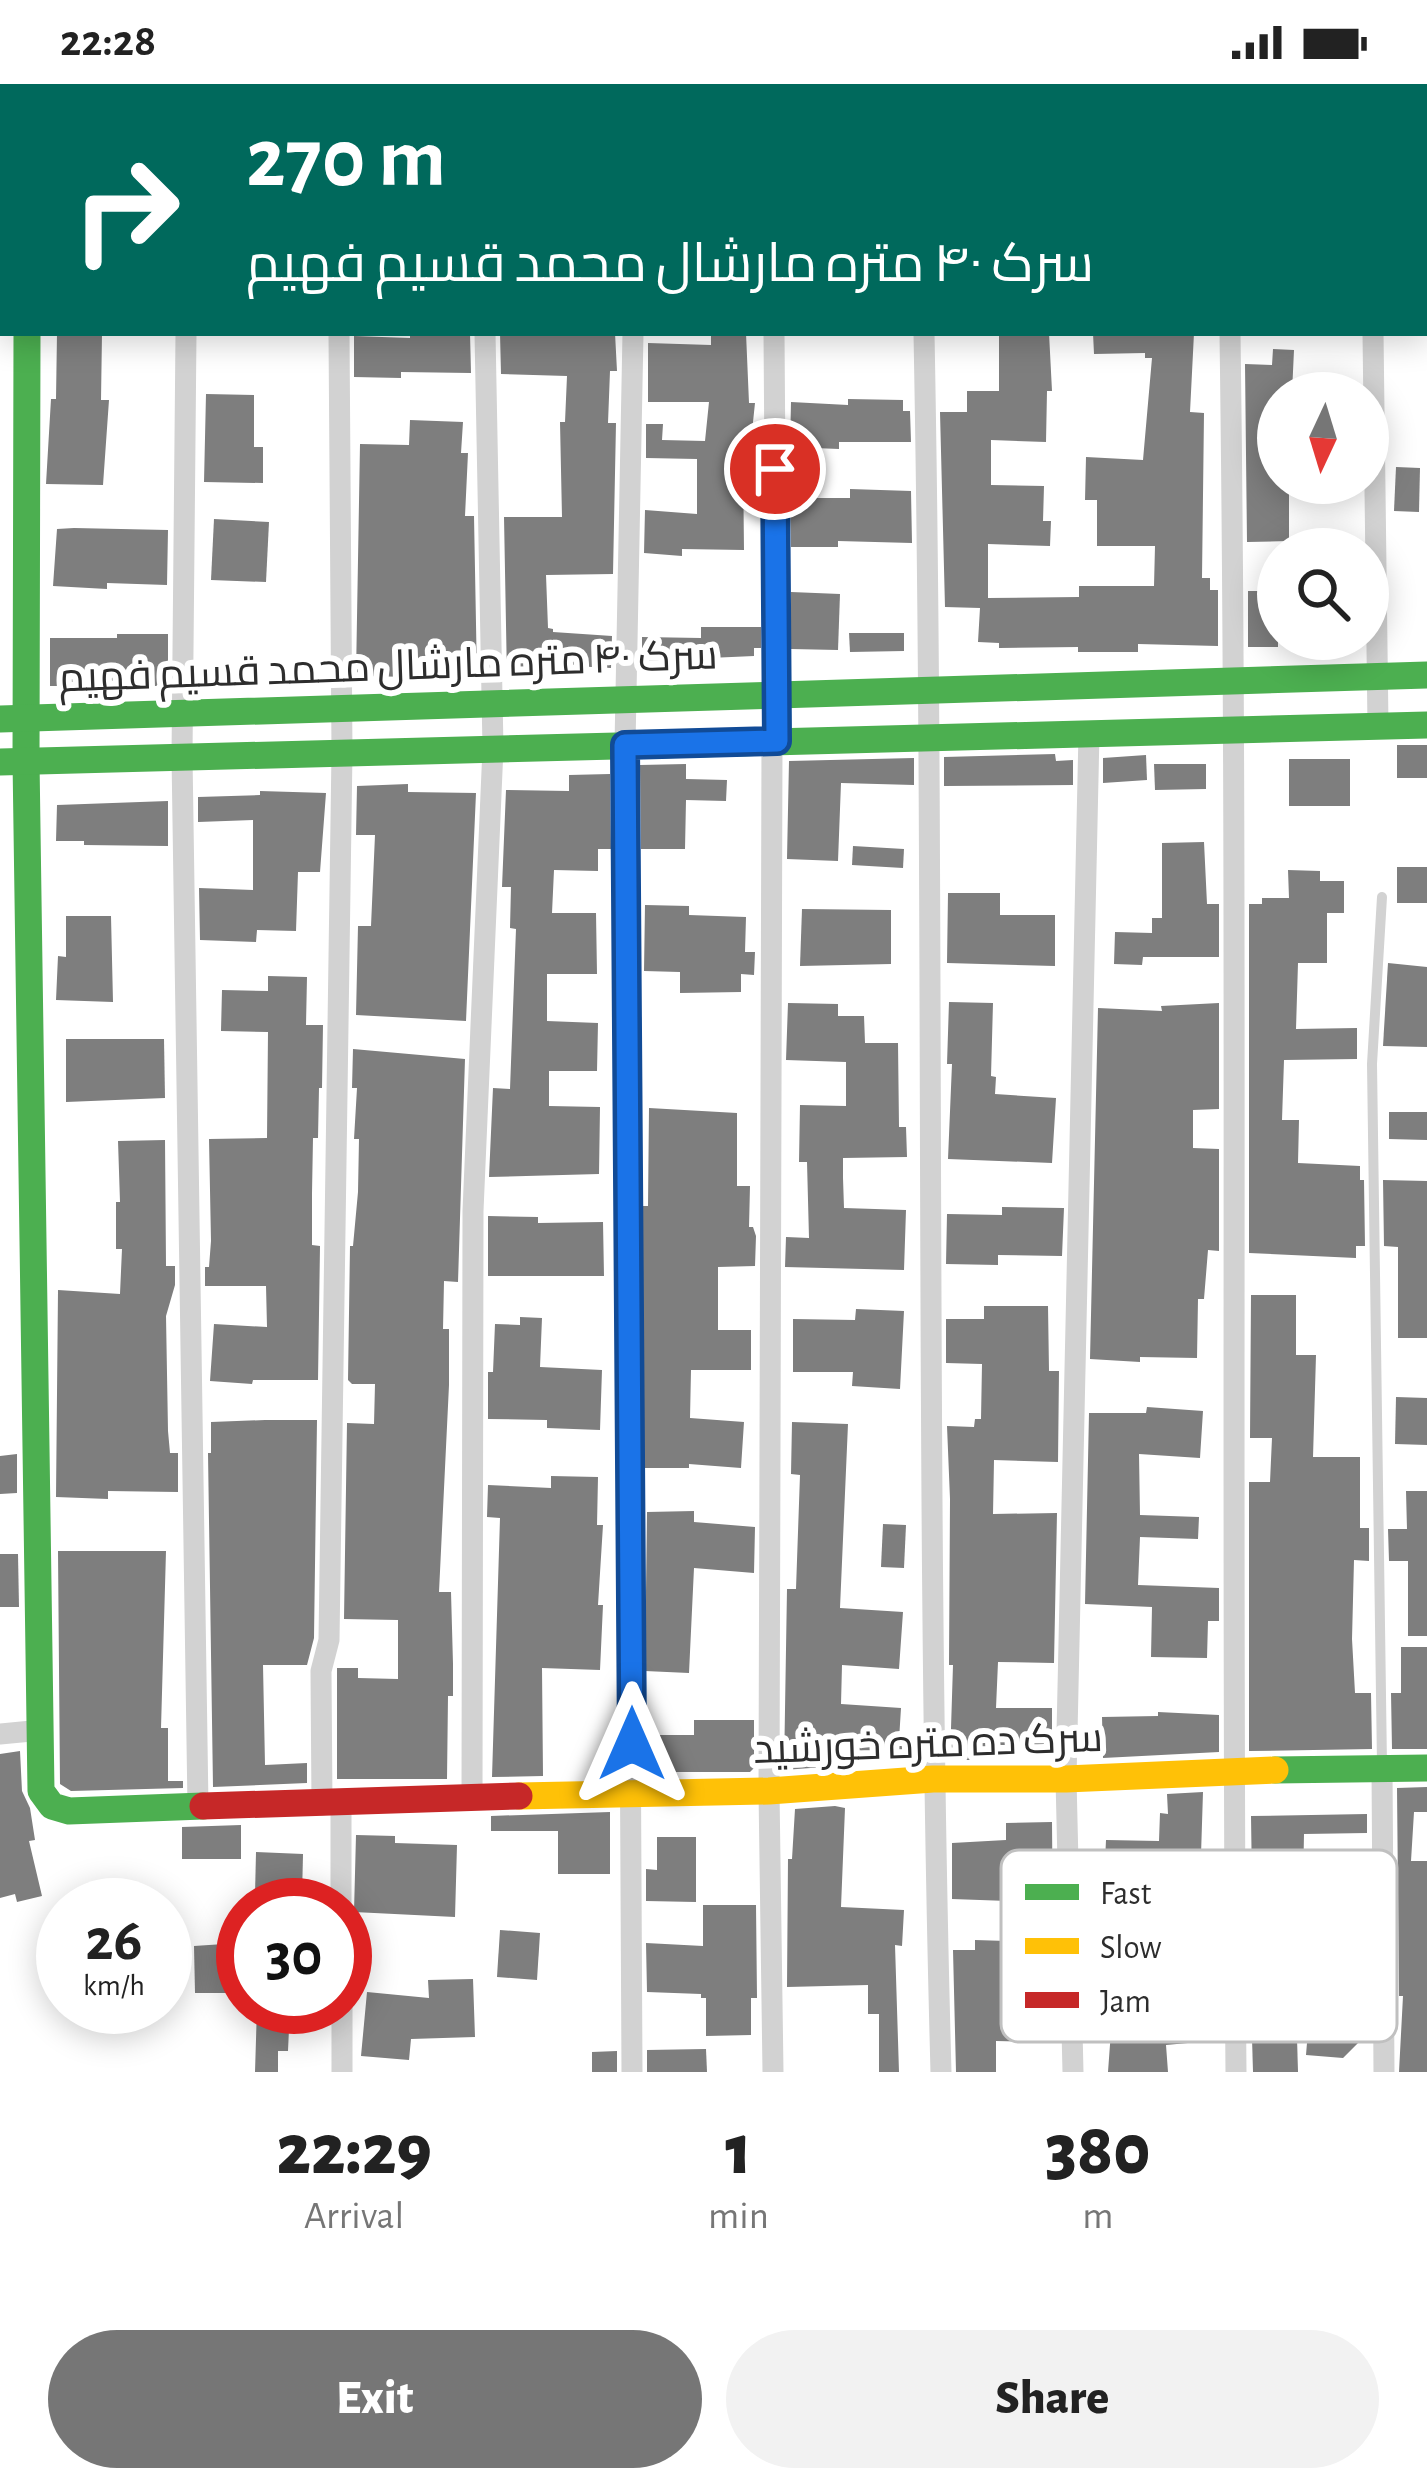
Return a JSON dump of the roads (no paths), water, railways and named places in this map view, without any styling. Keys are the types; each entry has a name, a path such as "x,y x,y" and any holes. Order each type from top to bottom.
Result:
{"street":[{"path":"0,1734 42,1730 13,761 27,336"},
{"path":"186,336 182,756 198,1807"},
{"path":"339,336 342,752 329,1640 321,1671 339,1878"},
{"path":"472,1797 473,1211 493,748 485,336"},
{"path":"632,2072 625,745 633,336"},
{"path":"773,336 777,695 769,1791 773,2072"},
{"path":"924,336 932,737 932,1779 940,2072"},
{"path":"1230,336 1236,730 1231,978 1235,1850"},
{"path":"1373,336 1378,726"},
{"name":"سرک ۴۰ متره مارشال محمد قسیم فهیم","path":"13,719 1427,674"},
{"name":"سرک ۴۰ متره مارشال محمد قسیم فهیم","path":"13,761 1427,725"},
{"path":"1068,1850 1089,733"},
{"name":"سرک ده متره خورشید","path":"42,1730 41,1791 52,1806 70,1811 769,1791 932,1779 1427,1768"},
{"path":"1382,1768 1383,1850"},
{"path":"341,2034 342,2072"},
{"path":"1072,2042 1073,2072"},
{"path":"1236,2042 1236,2072"},
{"path":"1384,2042 1384,2072"}],"lane":[{"path":"1382,897 1372,1064 1382,1768"}]}
